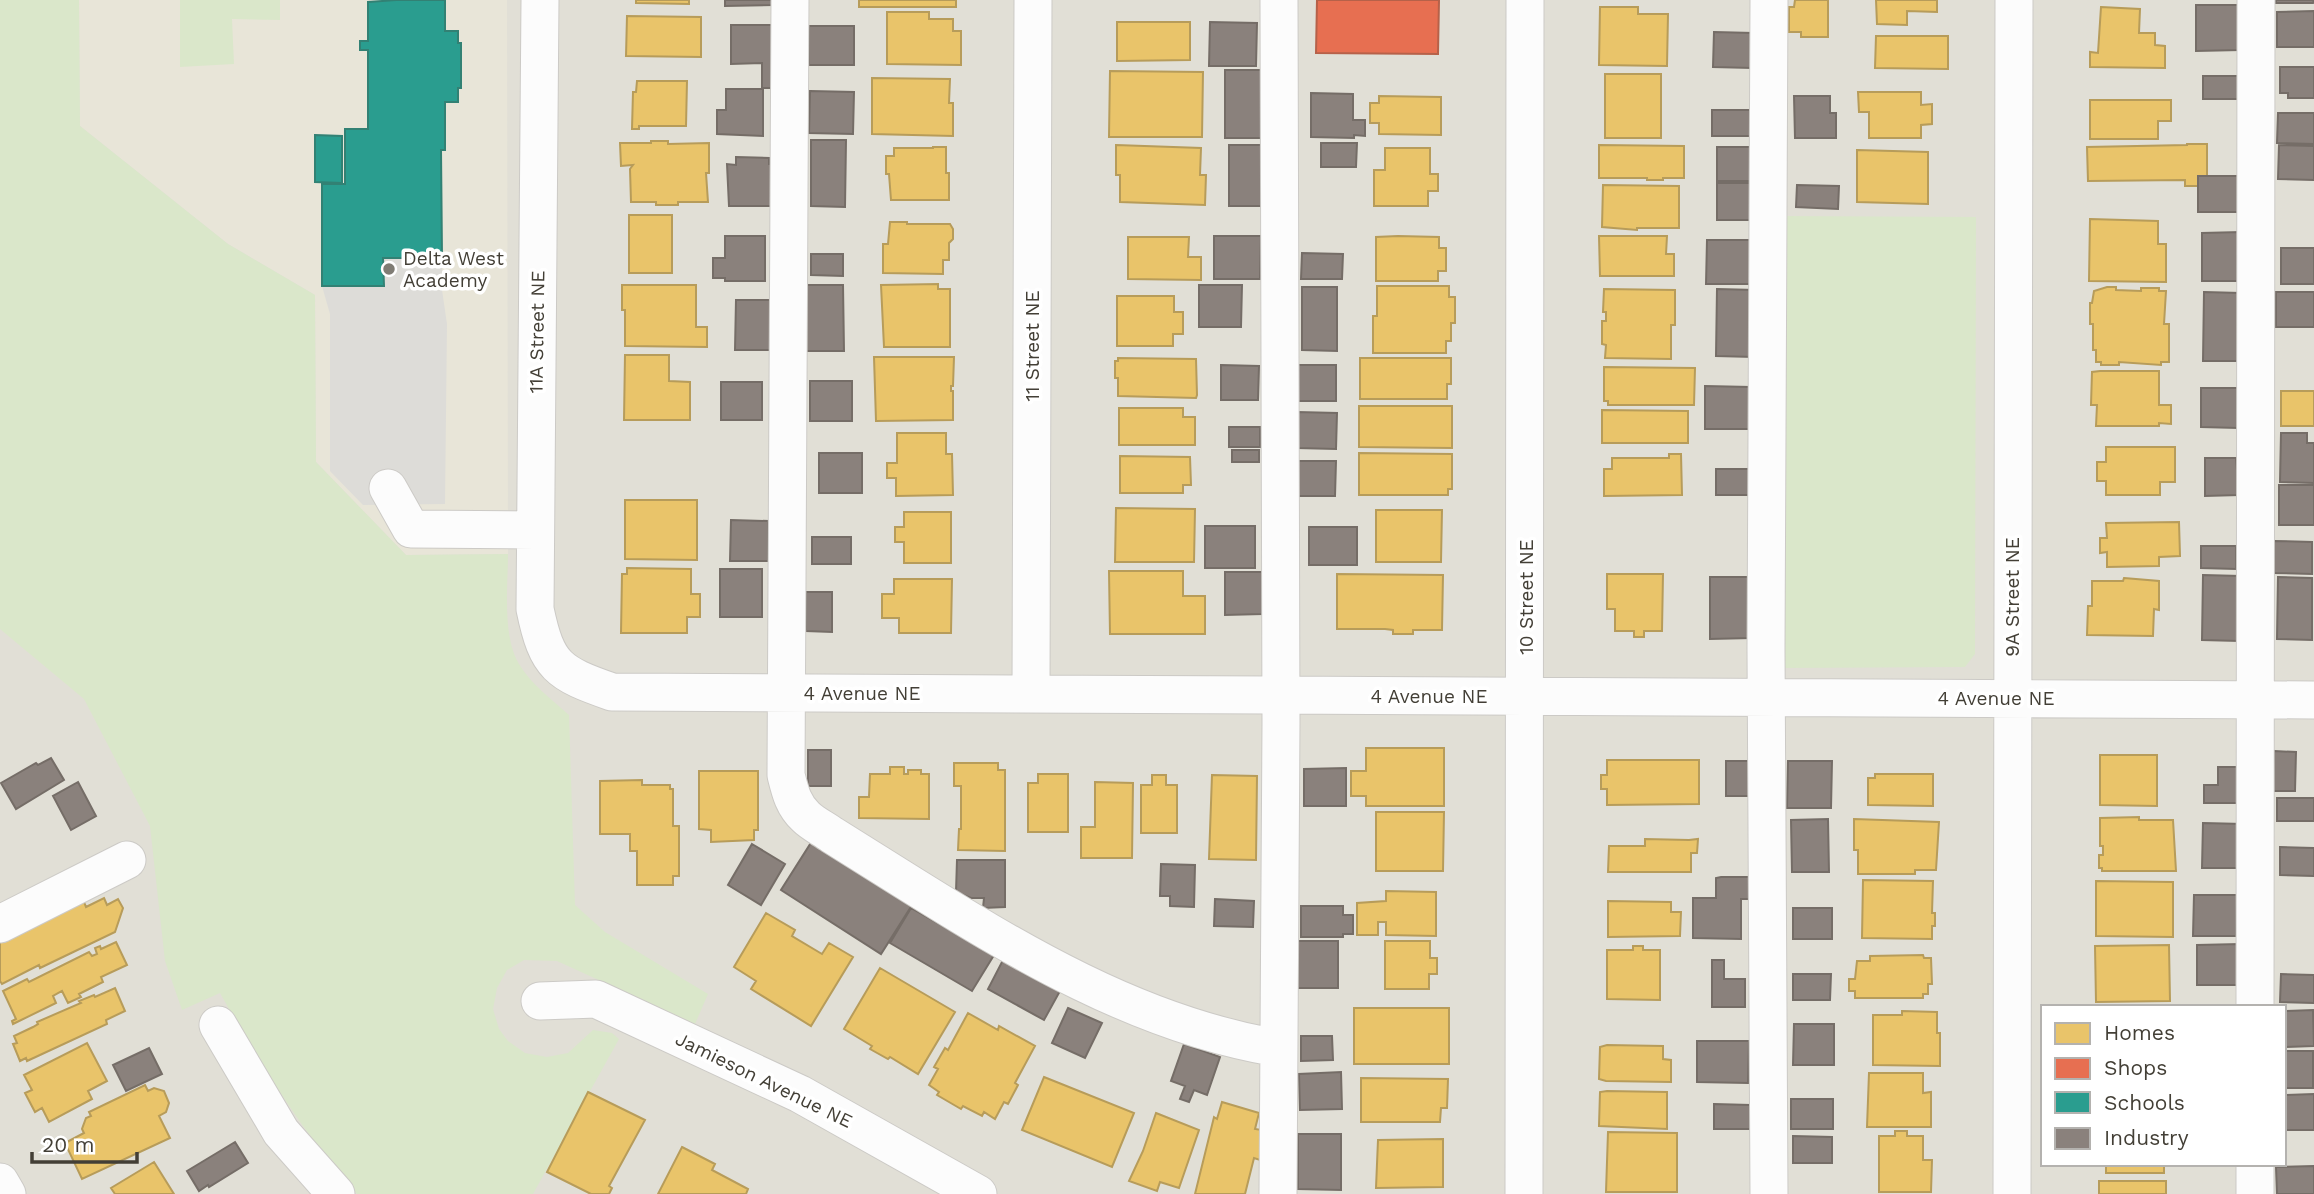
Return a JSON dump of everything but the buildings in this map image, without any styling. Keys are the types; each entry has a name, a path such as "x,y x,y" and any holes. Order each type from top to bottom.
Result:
{"street":[{"name":"11A Street NE","path":"540,0 535,609 541,641 554,661"},
{"path":"790,0 786,775 792,800 806,818 991,934 1095,989 1184,1025 1235,1041 1278,1048"},
{"name":"11 Street NE","path":"1031,693 1033,0"},
{"path":"1278,1194 1281,696 1279,0"},
{"name":"10 Street NE","path":"1524,1194 1525,0"},
{"path":"1769,0 1769,1194"},
{"name":"9A Street NE","path":"2012,1194 2014,0"},
{"path":"2255,1005 2256,0"},
{"path":"388,488 411,528 535,530"},
{"name":"4 Avenue NE","path":"554,661 567,674 612,692 2314,700"},
{"path":"0,924 127,860"},
{"name":"Jamieson Avenue NE","path":"540,1000 596,999 800,1094 978,1194"},
{"path":"218,1025 281,1132 336,1194"},
{"path":"2255,1166 2255,1194"},
{"path":"0,1182 7,1194"}],"shaded area":[{"path":"0,0 2314,0 2314,1194 0,1194"},
{"name":"Delta West Academy","path":"79,0 507,0 508,554 406,555 316,462 315,295 228,244 80,126"},
{"path":"383,258 442,258 442,290 447,324 445,504 363,505 330,471 330,314 322,286 384,285"}],"green space":[{"path":"0,0 79,0 80,126 228,244 315,295 316,462 406,555 508,554 507,610 514,653 529,678 569,715 575,905 605,932 708,994 695,1024 557,961 524,960 507,970 497,988 493,1009 499,1029 508,1041 525,1053 547,1057 568,1053 593,1030 612,1033 619,1039 533,1194 357,1194 318,1147 283,1097 220,993 182,1010 165,961 150,826 84,699 0,629"},
{"path":"180,0 280,0 280,20 232,19 234,64 180,67"},
{"path":"1778,216 1976,217 1975,654 1965,667 1781,668"}],"place":[{"name":"Delta West Academy","path":"389,269"}]}
